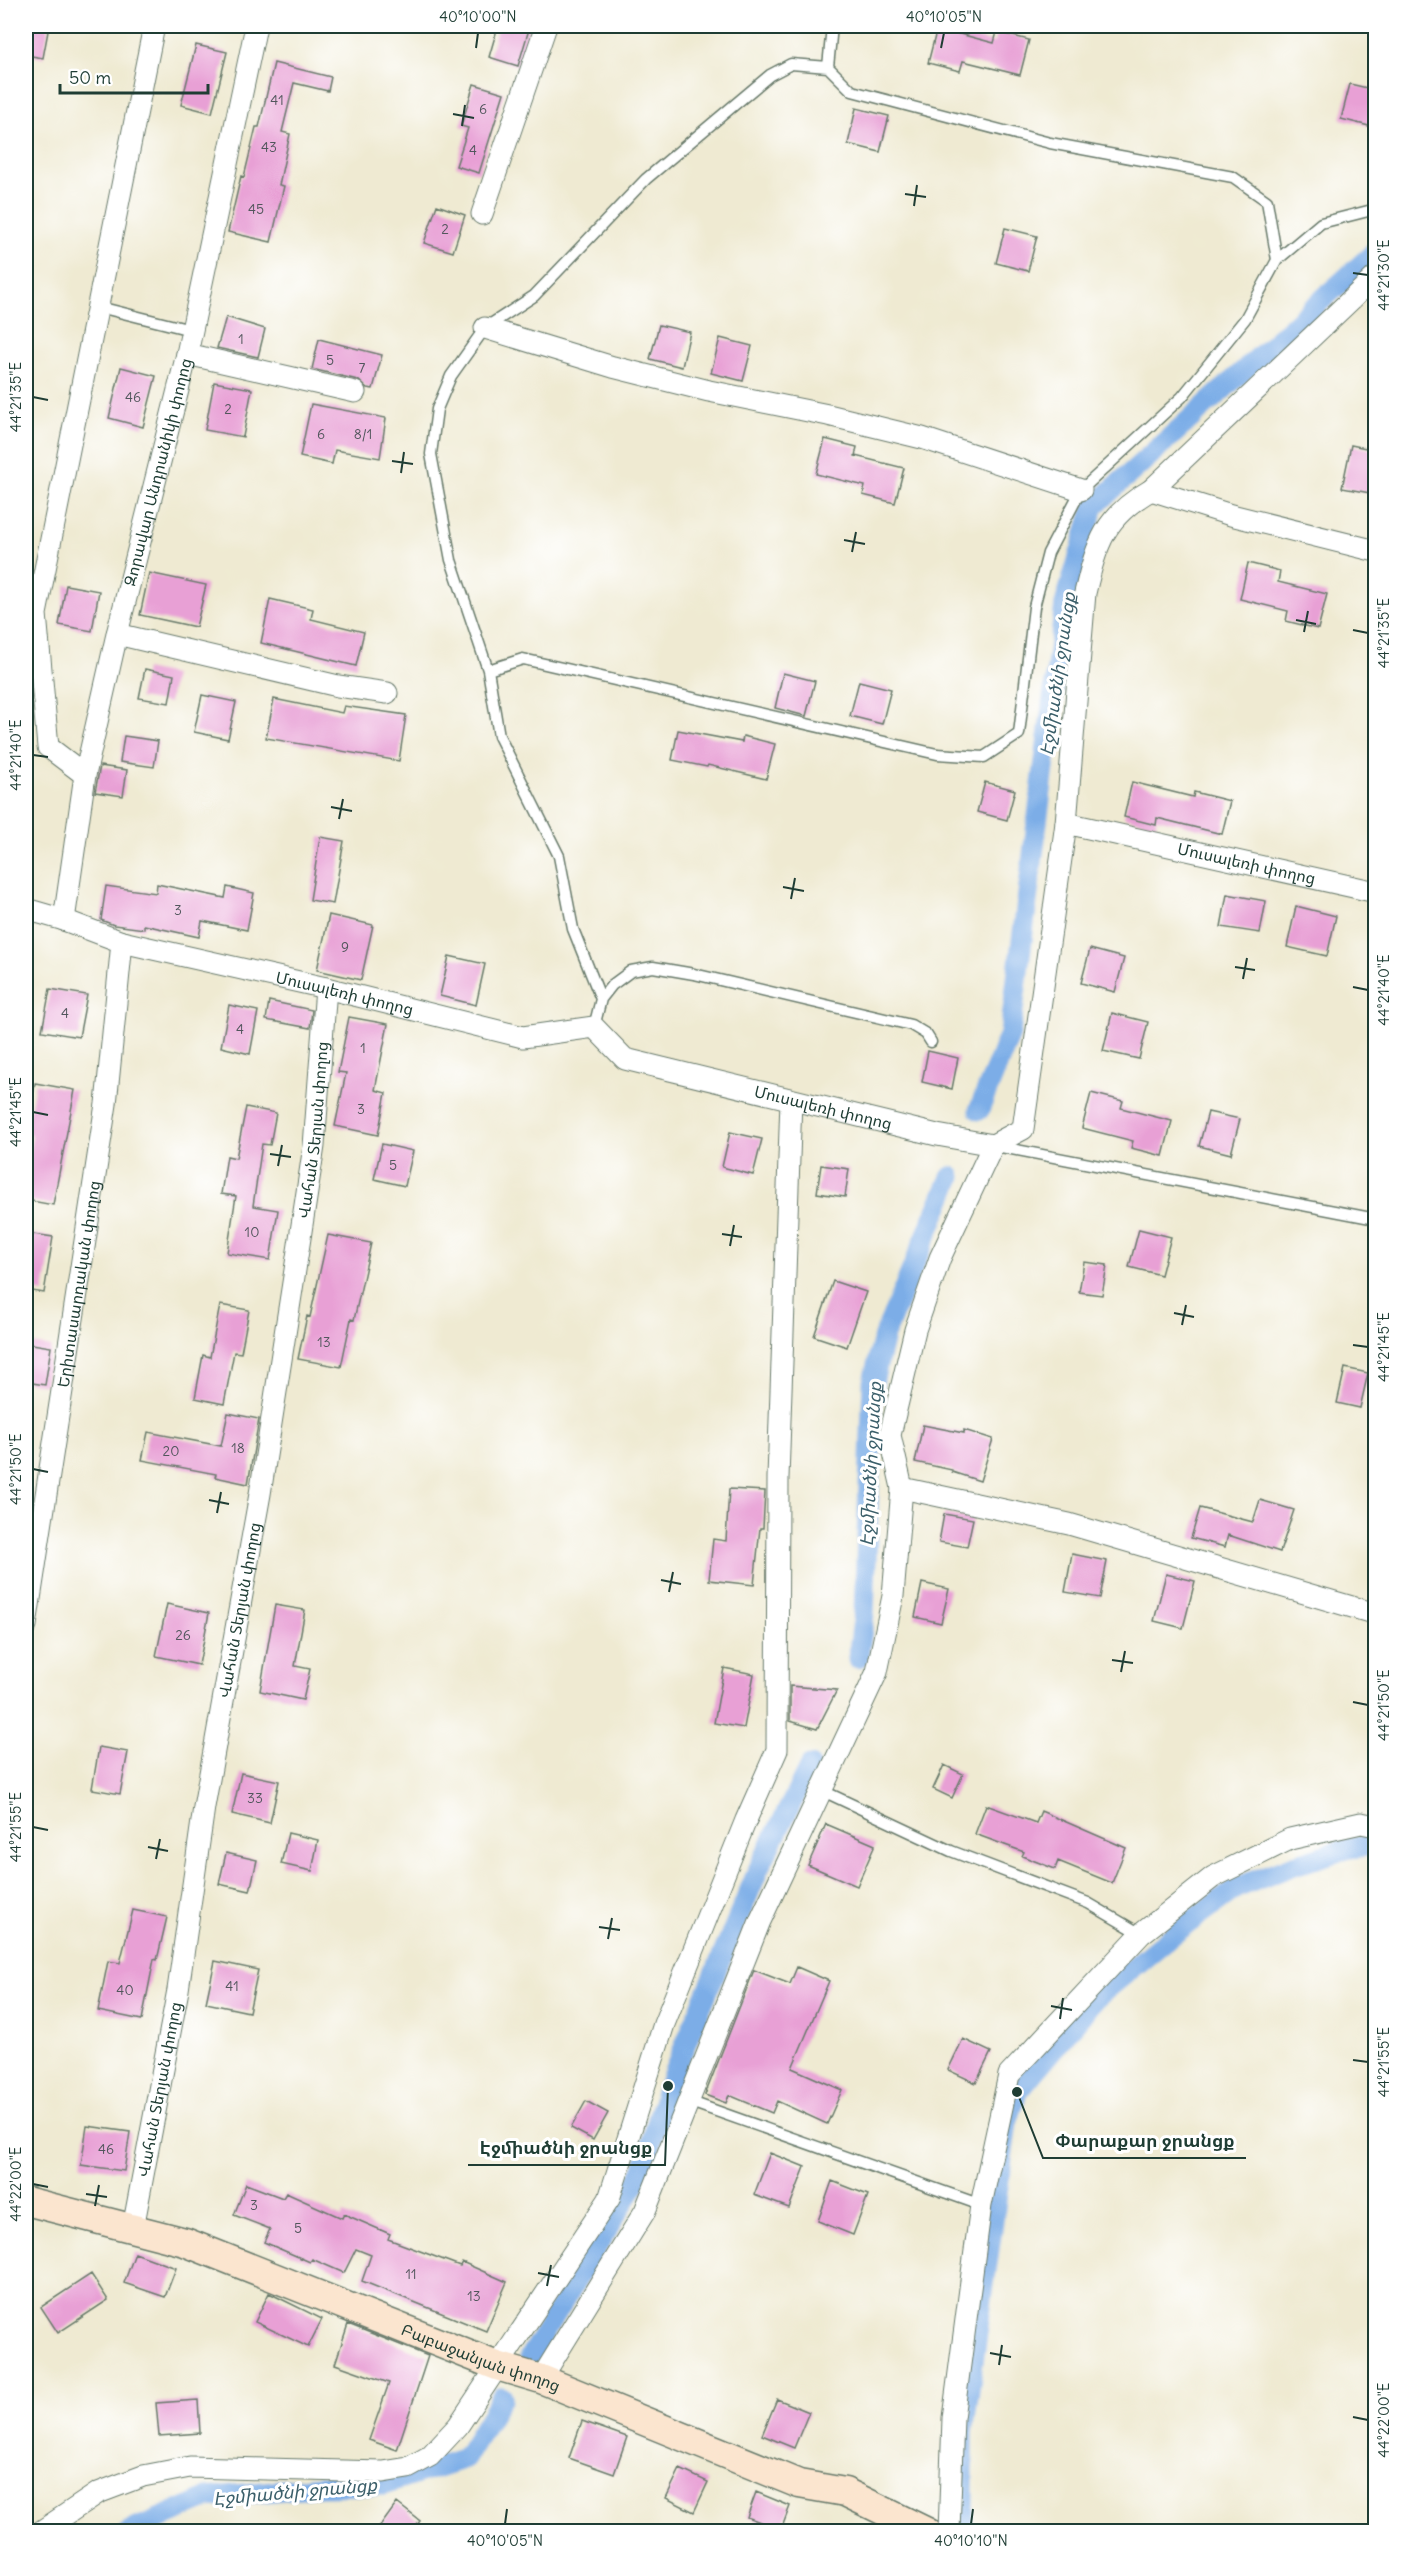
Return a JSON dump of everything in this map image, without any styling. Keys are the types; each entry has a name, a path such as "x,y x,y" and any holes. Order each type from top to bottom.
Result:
{"street":[{"path":"85,775 48,747 36,614 154,26"},
{"name":"Զորավար Անդրանիկի փողոց","path":"64,920 85,775 117,634 187,354 256,26"},
{"path":"482,214 546,26"},
{"path":"541,2379 645,2211 760,1921 877,1672 893,1596 902,1488 890,1435 915,1330 940,1258 993,1145 1023,1129 1066,823 1084,604 1093,561 1108,526 1128,503 1151,490 1376,276"},
{"path":"485,328 613,367 922,438 1081,490"},
{"path":"187,354 355,392"},
{"path":"1151,490 1231,515 1376,551"},
{"path":"117,634 338,686 387,693"},
{"name":"Մուսալեռի փողոց","path":"1066,823 1376,892"},
{"name":"Մուսալեռի փողոց","path":"26,909 64,920 122,942 326,988 523,1037 594,1027 625,1059 937,1135 993,1145"},
{"name":"Երիտասարդական փողոց","path":"26,1625 104,1115 122,942"},
{"name":"Վահան Տերյան փողոց","path":"133,2228 178,1990 204,1807 260,1494 300,1238 314,1146 326,988"},
{"path":"40,2532 98,2493 143,2476 190,2467 383,2472 408,2468 430,2456 459,2426 609,2199 668,2013 746,1820 777,1750 778,1478 791,1100"},
{"path":"902,1488 1070,1524 1376,1614"},
{"path":"949,2532 953,2418 981,2205 1009,2075 1141,1934 1213,1878 1290,1839 1360,1823 1376,1826"},
{"name":"Բաբաջանյան փողոց","path":"26,2201 185,2242 497,2366 541,2379 799,2484 845,2492 927,2532"}],"lane":[{"path":"828,67 832,26"},
{"path":"601,999 573,928 559,856 499,736 488,670 452,560 430,454 436,409 451,376 485,328 534,296 646,179 770,75 791,64 828,67 852,91 1050,143 1233,177 1267,201 1277,260"},
{"path":"488,670 523,659 936,754 984,757 1019,734 1034,607 1048,553 1081,490 1182,397 1245,319 1277,260 1321,223 1376,209"},
{"path":"99,307 191,330"},
{"path":"594,1027 601,999 612,985 631,971 653,967 694,974 911,1024 926,1034 931,1042"},
{"path":"993,1145 1376,1219"},
{"path":"821,1790 951,1851 1088,1903 1141,1934"},
{"path":"688,2101 981,2205"}],"building":[{"path":"26,26 49,26 43,58 26,55"},
{"path":"498,26 530,26 518,66 489,57"},
{"path":"937,28 994,43 997,32 1029,40 1020,75 963,61 960,71 928,63"},
{"path":"196,45 227,52 212,113 181,105"},
{"path":"274,63 331,77 328,91 294,83 282,132 290,134 279,185 284,186 271,242 228,232 241,176 244,177 256,127 259,127"},
{"path":"474,84 504,93 479,173 456,166 468,128 461,126"},
{"path":"1350,84 1376,90 1376,116 1373,127 1341,119"},
{"path":"856,108 889,116 880,152 848,144"},
{"path":"437,205 465,215 453,252 424,243"},
{"path":"1005,228 1037,236 1028,271 996,263"},
{"path":"226,317 265,329 258,357 217,348"},
{"path":"659,325 690,332 682,367 650,359"},
{"path":"720,338 752,346 743,381 711,373"},
{"path":"319,339 382,355 373,389 367,388 358,380 312,369"},
{"path":"121,367 156,376 143,427 109,418"},
{"path":"214,382 252,389 243,437 205,430"},
{"path":"311,404 386,418 380,458 335,450 332,464 300,457"},
{"path":"825,439 857,447 855,456 904,468 895,503 863,495 865,486 816,474"},
{"path":"1351,445 1376,450 1376,494 1342,488"},
{"path":"1248,563 1280,571 1278,582 1327,594 1318,629 1286,621 1288,611 1240,599"},
{"path":"149,573 206,585 196,627 140,615"},
{"path":"66,585 99,591 92,631 59,625"},
{"path":"270,599 313,609 311,619 364,632 356,666 261,643"},
{"path":"145,669 174,675 169,703 139,698"},
{"path":"783,673 815,681 806,716 775,708"},
{"path":"859,681 891,689 882,724 850,716"},
{"path":"202,695 236,702 228,739 194,732"},
{"path":"274,699 342,713 344,706 406,715 399,761 266,738"},
{"path":"678,730 742,742 743,736 775,744 766,779 708,765 707,767 672,760"},
{"path":"124,736 158,741 154,767 120,762"},
{"path":"100,766 127,770 123,796 95,792"},
{"path":"985,782 1015,790 1007,820 977,812"},
{"path":"1132,782 1193,797 1194,792 1230,801 1222,834 1157,818 1156,825 1124,817"},
{"path":"320,837 344,841 333,904 310,900"},
{"path":"157,884 225,898 227,887 254,893 247,930 202,921 199,937 144,925 144,929 114,925 101,920 106,886 156,893"},
{"path":"1227,894 1266,901 1260,933 1221,927"},
{"path":"1296,906 1336,916 1327,956 1287,947"},
{"path":"329,915 373,925 361,980 317,970"},
{"path":"1090,949 1124,958 1115,992 1081,983"},
{"path":"449,956 485,964 476,1005 440,996"},
{"path":"50,989 87,995 79,1037 42,1031"},
{"path":"269,1001 312,1010 310,1028 266,1020"},
{"path":"229,1005 258,1011 250,1054 221,1047"},
{"path":"1112,1013 1148,1022 1139,1059 1103,1051"},
{"path":"349,1017 388,1024 375,1090 386,1093 378,1135 335,1126 346,1073 338,1072"},
{"path":"928,1051 958,1058 952,1089 922,1082"},
{"path":"35,1083 75,1090 53,1205 26,1200 26,1171 32,1135 26,1134"},
{"path":"1091,1093 1123,1101 1121,1108 1172,1121 1163,1156 1131,1148 1133,1141 1082,1128"},
{"path":"246,1107 276,1113 270,1145 262,1144 253,1206 278,1210 270,1260 227,1253 236,1196 221,1194 227,1156 236,1158"},
{"path":"1208,1112 1240,1119 1231,1154 1199,1146"},
{"path":"730,1132 762,1139 753,1175 722,1167"},
{"path":"382,1144 413,1151 405,1186 374,1179"},
{"path":"821,1165 849,1169 845,1197 817,1193"},
{"path":"1139,1229 1171,1237 1161,1275 1129,1267"},
{"path":"26,1233 53,1237 44,1293 26,1290"},
{"path":"328,1235 371,1243 341,1367 298,1359"},
{"path":"1084,1262 1107,1265 1102,1295 1079,1292"},
{"path":"833,1281 866,1292 847,1347 814,1336"},
{"path":"220,1305 249,1310 241,1353 234,1352 224,1404 195,1398 203,1355 210,1357"},
{"path":"26,1343 51,1347 45,1385 26,1382"},
{"path":"1345,1368 1368,1373 1360,1408 1337,1403"},
{"path":"228,1413 259,1419 248,1484 215,1477 216,1474 142,1460 148,1432 221,1446"},
{"path":"923,1425 964,1433 964,1430 993,1439 980,1481 952,1472 952,1470 915,1462"},
{"path":"729,1489 765,1491 763,1528 760,1528 754,1585 709,1580 713,1539 726,1541"},
{"path":"1260,1500 1294,1510 1280,1552 1228,1535 1225,1547 1191,1538 1200,1508 1253,1522"},
{"path":"944,1514 973,1519 967,1547 939,1542"},
{"path":"1072,1554 1107,1561 1100,1598 1065,1592"},
{"path":"1166,1574 1195,1581 1183,1628 1154,1621"},
{"path":"922,1583 949,1589 941,1623 915,1617"},
{"path":"167,1604 209,1613 199,1665 156,1656"},
{"path":"275,1605 305,1610 295,1666 310,1669 303,1700 260,1691"},
{"path":"724,1668 754,1674 744,1728 714,1723"},
{"path":"790,1686 837,1690 817,1729 790,1721"},
{"path":"99,1747 128,1752 120,1794 92,1789"},
{"path":"944,1765 963,1774 952,1798 933,1789"},
{"path":"241,1773 279,1781 270,1823 232,1814"},
{"path":"986,1805 1036,1823 1041,1811 1126,1848 1112,1883 1058,1861 1055,1869 1022,1856 1024,1852 975,1834"},
{"path":"826,1824 875,1845 857,1886 808,1865"},
{"path":"288,1833 318,1840 312,1871 281,1864"},
{"path":"226,1853 257,1860 250,1891 219,1884"},
{"path":"133,1910 167,1917 157,1960 154,1959 142,2020 98,2011 108,1961 120,1963"},
{"path":"215,1961 258,1970 249,2012 206,2003"},
{"path":"797,1967 829,1981 792,2068 842,2090 827,2124 777,2101 772,2113 729,2095 726,2103 705,2095 754,1970 790,1984"},
{"path":"963,2039 991,2052 976,2083 948,2070"},
{"path":"586,2101 608,2113 593,2140 571,2128"},
{"path":"87,2126 130,2132 124,2171 81,2165"},
{"path":"770,2153 805,2167 789,2208 754,2195"},
{"path":"832,2181 868,2195 853,2235 818,2221"},
{"path":"246,2184 283,2198 286,2193 342,2218 344,2214 390,2234 388,2239 460,2266 462,2262 507,2282 486,2331 362,2281 371,2255 356,2249 344,2273 312,2259 310,2262 264,2242 270,2229 234,2215"},
{"path":"135,2253 176,2268 165,2297 124,2283"},
{"path":"91,2274 108,2300 58,2333 41,2307"},
{"path":"269,2293 322,2319 308,2347 255,2322"},
{"path":"348,2324 428,2356 397,2450 369,2440 389,2383 335,2364"},
{"path":"777,2399 809,2412 794,2448 762,2435"},
{"path":"198,2400 200,2433 159,2436 156,2403"},
{"path":"582,2421 627,2437 614,2474 569,2458"},
{"path":"680,2469 708,2482 694,2512 666,2498"},
{"path":"756,2492 790,2506 781,2530 747,2517"},
{"path":"397,2503 420,2521 412,2532 376,2532"}],"waterway":[{"name":"Էջմիածնի ջրանցք","path":"979,1110 1010,1034 1065,604 1094,506 1376,251"},
{"name":"Էջմիածնի ջրանցք","path":"858,1658 864,1613 873,1382 884,1336 951,1177"},
{"name":"Էջմիածնի ջրանցք","path":"530,2356 643,2171 668,2086 759,1868 810,1766"},
{"path":"963,2532 963,2432 1007,2123 1017,2092 1095,1999 1175,1933 1236,1888 1294,1865 1349,1848 1376,1845"},
{"name":"Էջմիածնի ջրանցք","path":"128,2532 208,2498 319,2486 383,2485 465,2458 502,2397"}],"place":[{"name":"Էջմիածնի ջրանցք","path":"668,2086"},
{"name":"Փարաքար ջրանցք","path":"1017,2092"}]}
